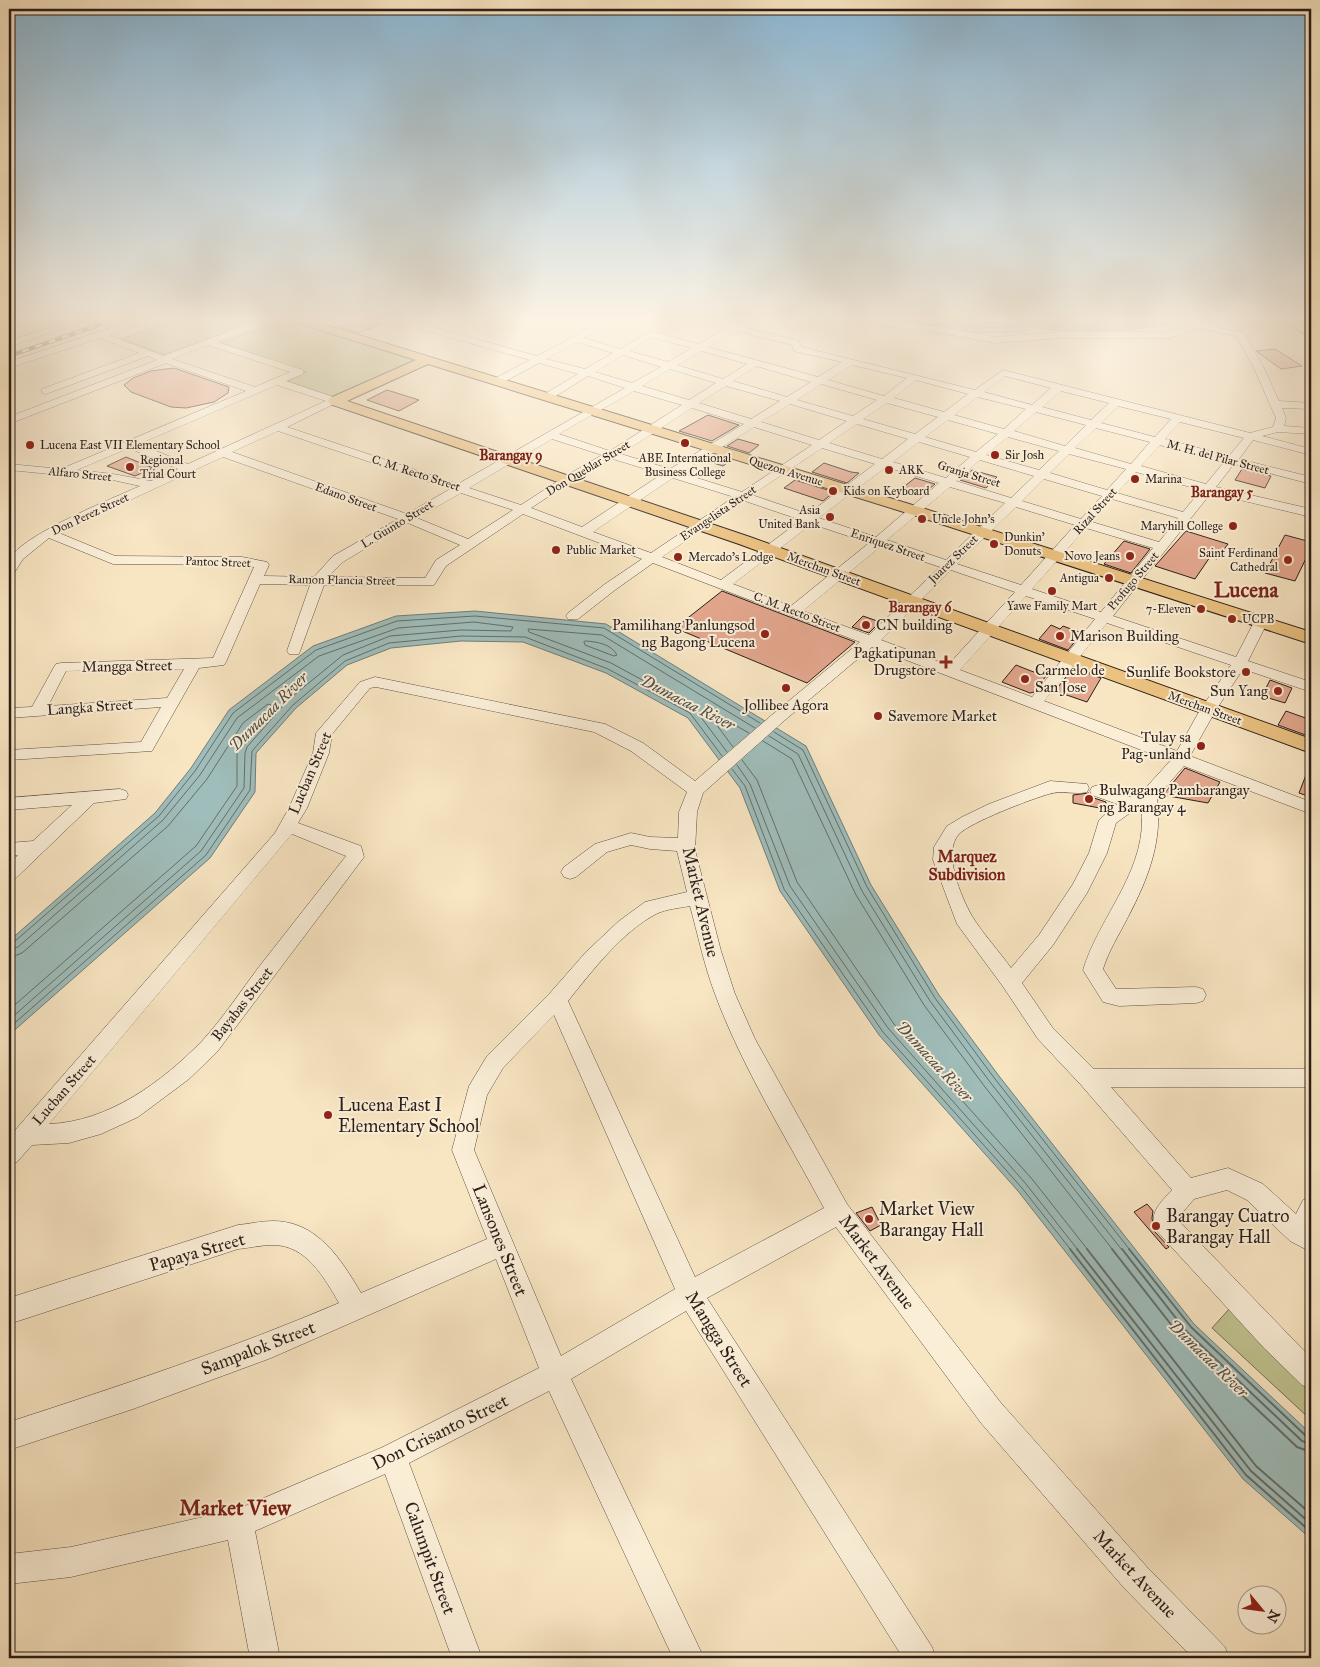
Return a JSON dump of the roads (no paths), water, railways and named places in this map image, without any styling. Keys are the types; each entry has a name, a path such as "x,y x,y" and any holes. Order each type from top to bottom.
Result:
{"main road":[{"name":"Don Perez Street","path":"335,401 349,395"},
{"name":"Quezon Avenue","path":"541,395 912,510 1311,638"},
{"name":"Merchan Street","path":"335,401 510,458 840,574 1208,710 1311,746"}],"street":[{"path":"9,421 75,395"},
{"path":"65,471 248,395"},
{"name":"Merchan Street","path":"316,395 335,401"},
{"path":"548,397 552,395"},
{"name":"L. Guinto Street","path":"294,651 319,580 338,559 620,395"},
{"name":"Granja Street","path":"660,395 1162,547"},
{"name":"Don Queblar Street","path":"429,582 441,563 522,508 611,455 706,395"},
{"path":"771,395 1187,517"},
{"path":"584,532 752,422 797,395"},
{"path":"872,395 1209,489 1311,514"},
{"name":"Evangelista Street","path":"573,616 652,557 891,395"},
{"path":"724,584 768,550 812,520 848,490 975,395"},
{"name":"M. H. del Pilar Street","path":"985,395 1311,481"},
{"path":"794,611 1050,395"},
{"path":"1084,395 1311,452"},
{"path":"1271,395 1281,418 1278,429"},
{"name":"Don Perez Street","path":"9,570 18,556 48,533 335,401"},
{"name":"Juarez Street","path":"704,782 871,641 910,600 1041,474 1095,425 1115,403"},
{"path":"1275,404 1311,406"},
{"name":"Rizal Street","path":"951,670 1055,557 1178,418"},
{"name":"C. M. Recto Street","path":"278,428 522,508 951,670 1180,760 1311,808"},
{"path":"1251,436 1278,429 1311,431"},
{"name":"Enriquez Street","path":"550,435 742,496 1311,687"},
{"name":"Profugo Street","path":"1035,703 1251,436"},
{"path":"130,444 189,468"},
{"name":"Edano Street","path":"223,453 407,518 469,544"},
{"name":"Alfaro Street","path":"9,467 113,477 152,485"},
{"name":"Pantoc Street","path":"48,533 113,560 242,561 262,564 219,662 194,664"},
{"name":"Ramon Flancia Street","path":"254,580 429,582"},
{"path":"1010,982 1046,940 1080,888 1098,853 1108,820 1130,803 1148,796 1180,760 1208,710 1240,663 1261,621"},
{"path":"9,755 146,747 194,664"},
{"name":"Mangga Street","path":"37,711 60,667 194,664"},
{"name":"Lucban Street","path":"9,1155 281,837 298,808 321,753 321,742 324,733 365,685 375,682 599,728 704,782"},
{"name":"Langka Street","path":"9,713 171,702"},
{"name":"Market Avenue","path":"704,782 688,812 686,845 698,897 723,985 746,1043 839,1212 991,1414 1136,1578 1214,1658"},
{"path":"1130,803 1089,790 1050,787 995,808 968,820 953,830 943,847 942,860 964,919 1045,1033 1089,1078 1186,1190"},
{"path":"9,804 120,795"},
{"path":"1148,796 1151,808 1144,861 1122,910 1097,956 1093,970 1110,996 1119,998 1196,995"},
{"path":"9,874 35,847 88,799"},
{"name":"Bayabas Street","path":"25,1135 75,1132 107,1121 146,1099 188,1068 210,1046 355,858 355,851 288,826"},
{"path":"570,872 601,848 632,839 650,843 686,845"},
{"path":"9,848 35,847"},
{"name":"Lansones Street","path":"689,1658 555,1374 463,1150 477,1093 495,1062 557,999 592,957 626,926 652,907 698,897"},
{"name":"Mangga Street","path":"557,999 690,1294 921,1658"},
{"path":"1089,1078 1311,1078"},
{"path":"1311,1208 1305,1236 1255,1192 1228,1179 1186,1190 1166,1213 1164,1222 1237,1302 1311,1376"},
{"name":"Don Crisanto Street","path":"9,1569 71,1562 239,1523 393,1457 555,1374 690,1294 839,1212"},
{"name":"Papaya Street","path":"9,1310 238,1237 274,1233 301,1238 328,1260 356,1308"},
{"name":"Sampalok Street","path":"9,1436 133,1396 271,1345 501,1245"},
{"name":"Calumpit Street","path":"393,1457 467,1658"},
{"path":"239,1523 265,1658"}],"water":[{"name":"Dumacaa River","path":"475,611 606,624 806,746 871,885 939,995 999,1076 1194,1324 1311,1434 1311,1539 1243,1479 1018,1191 879,1035 780,891 740,788 688,718 606,673 523,642 461,641 391,648 347,665 296,708 256,753 255,792 210,858 9,1035 9,941 155,813 191,768 229,710 313,646 396,616"}],"place":[{"name":"ABE International Business College","path":"685,443"},
{"name":"Lucena East VII Elementary School","path":"30,445"},
{"name":"Sir Josh","path":"995,455"},
{"name":"Regional Trial Court","path":"130,467"},
{"name":"ARK","path":"889,470"},
{"name":"Marina","path":"1135,479"},
{"name":"Kids on Keyboard","path":"833,491"},
{"name":"Asia United Bank","path":"830,517"},
{"name":"Uncle John's","path":"922,519"},
{"name":"Maryhill College","path":"1233,526"},
{"name":"Dunkin' Donuts","path":"994,544"},
{"name":"Public Market","path":"556,550"},
{"name":"Novo Jeans","path":"1130,556"},
{"name":"Mercado's Lodge","path":"678,557"},
{"name":"Saint Ferdinand Cathedral","path":"1288,560"},
{"name":"Antigua","path":"1109,578"},
{"name":"Yawe Family Mart","path":"1052,591"},
{"name":"7-Eleven","path":"1201,609"},
{"name":"UCPB","path":"1232,619"},
{"name":"CN building","path":"866,625"},
{"name":"Pamilihang Panlungsod ng Bagong Lucena","path":"765,634"},
{"name":"Marison Building","path":"1060,636"},
{"name":"Pagkatipunan Drugstore","path":"946,662"},
{"name":"Sunlife Bookstore","path":"1246,672"},
{"name":"Carmelo de San Jose","path":"1025,679"},
{"name":"Jollibee Agora","path":"786,688"},
{"name":"Sun Yang","path":"1278,691"},
{"name":"Savemore Market","path":"878,716"},
{"name":"Tulay sa Pag-unland","path":"1201,746"},
{"name":"Bulwagang Pambarangay ng Barangay 4","path":"1089,799"},
{"name":"Lucena East I Elementary School","path":"328,1115"},
{"name":"Market View Barangay Hall","path":"869,1219"},
{"name":"Barangay Cuatro Barangay Hall","path":"1156,1226"}],"district":[{"name":"Barangay 9","path":"511,455"},
{"name":"Barangay 5","path":"1222,492"},
{"name":"Lucena","path":"1246,590"},
{"name":"Barangay 6","path":"920,607"},
{"name":"Marquez Subdivision","path":"967,865"},
{"name":"Market View","path":"235,1508"}]}
